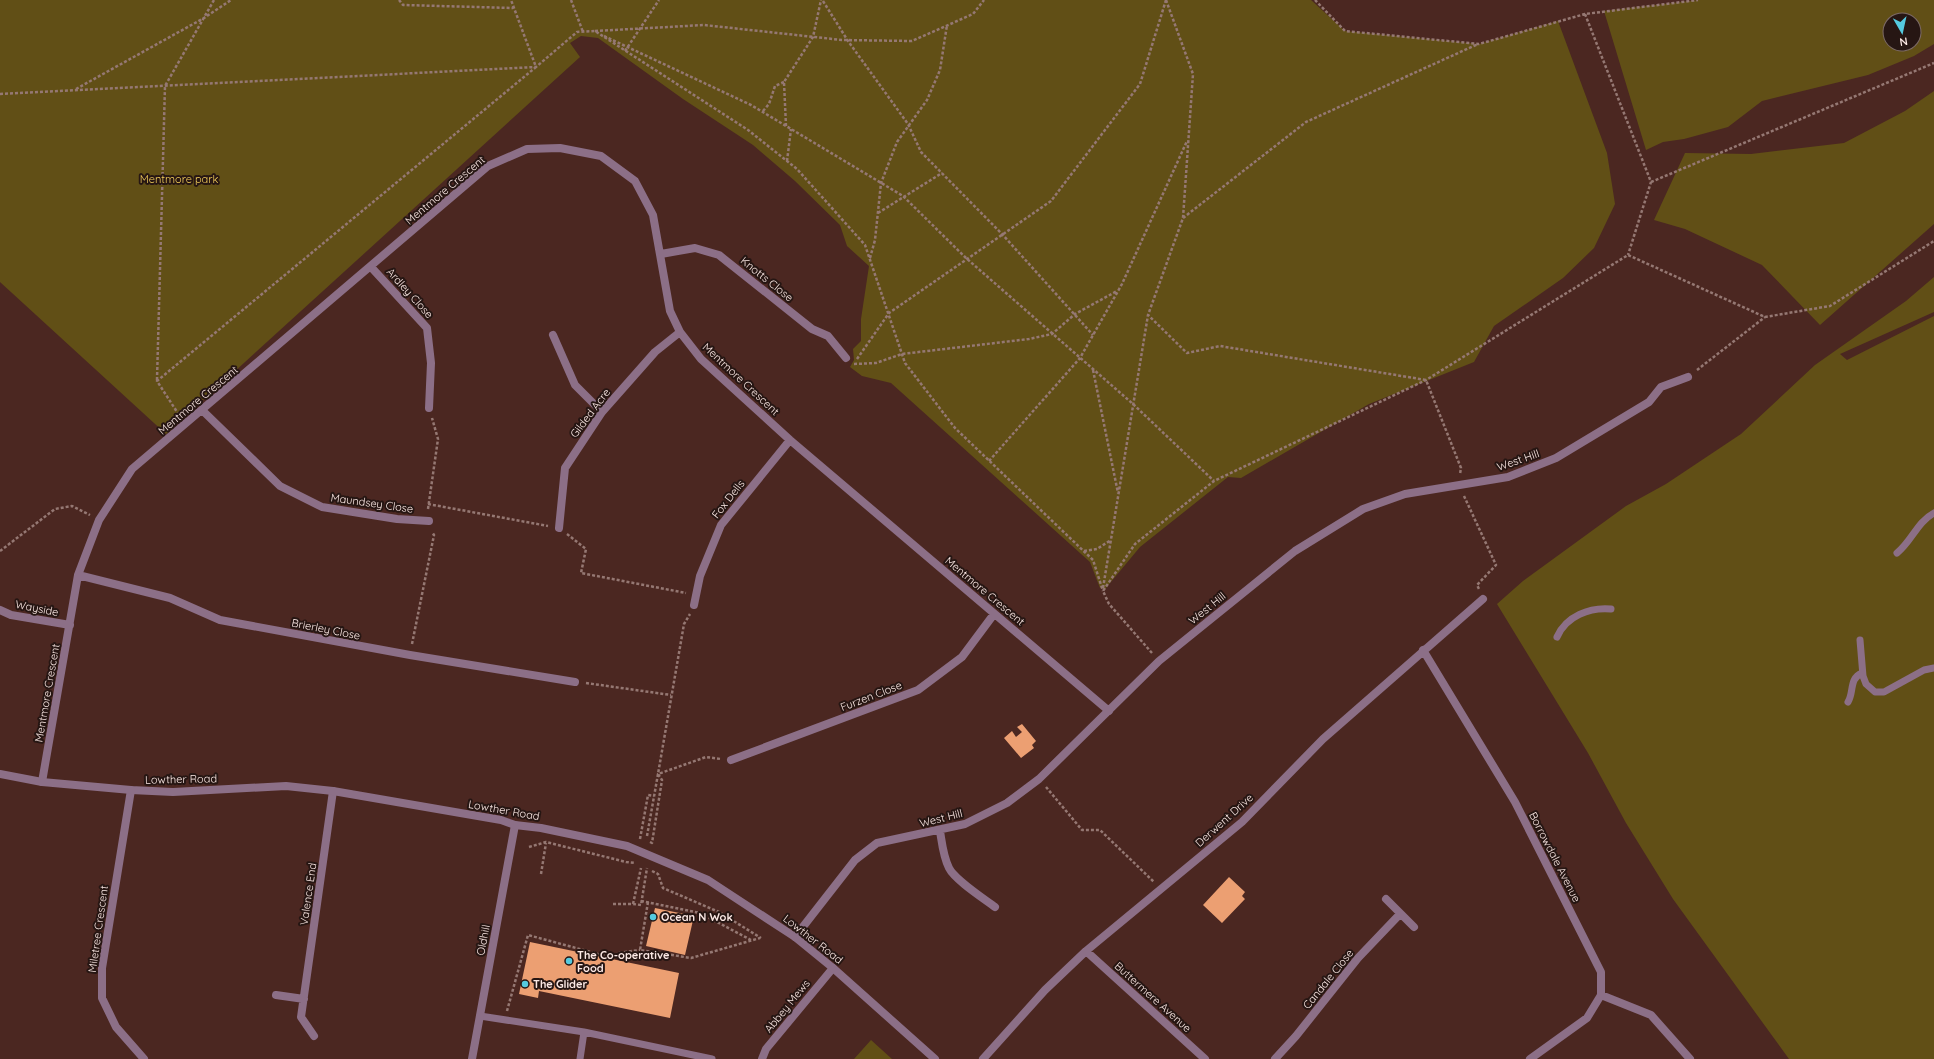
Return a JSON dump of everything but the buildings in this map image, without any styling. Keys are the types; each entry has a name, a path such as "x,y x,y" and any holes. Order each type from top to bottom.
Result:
{"street":[{"name":"Mentmore Crescent","path":"42,782 78,575 99,520 132,469 186,425 488,166 527,149 560,148 600,156 635,181 653,215 670,311 680,332 701,359 790,440 1108,711"},
{"name":"Knotts Close","path":"661,254 695,248 719,254 812,329 828,336 846,358"},
{"name":"Ardley Close","path":"371,267 428,328 431,363 429,408"},
{"name":"Gilded Acre","path":"559,528 565,468 602,412 655,352 680,332"},
{"path":"553,334 575,385 602,412"},
{"name":"West Hill","path":"795,937 855,860 877,844 940,831 965,824 1007,803 1040,779 1159,661 1295,551 1363,509 1406,494 1508,477 1556,458 1649,402 1661,387 1688,377"},
{"name":"Maundsey Close","path":"203,410 280,486 322,507 397,519 428,521"},
{"name":"Fox Dells","path":"694,605 700,576 721,525 790,440"},
{"name":"Brierley Close","path":"78,575 170,598 220,620 410,655 575,682"},
{"name":"Derwent Drive","path":"983,1059 1045,990 1086,951 1242,822 1323,739 1483,599"},
{"name":"Wayside","path":"0,610 11,615 70,625"},
{"name":"Furzen Close","path":"731,760 918,690 962,658 994,614"},
{"name":"Borrowdale Avenue","path":"1423,650 1518,809 1601,972 1602,995"},
{"name":"Lowther Road","path":"0,774 42,782 131,790 173,792 286,786 333,791 501,820 515,826 541,828 628,846 708,880 795,937 833,968 935,1059"},
{"name":"Miletree Crescent","path":"131,790 102,968 102,998 116,1027 144,1059"},
{"name":"Valence End","path":"314,1036 302,1017 333,791"},
{"name":"Oldhill","path":"472,1059 515,826"},
{"path":"940,831 944,854 950,870 966,886 995,907"},
{"path":"1386,899 1414,926"},
{"name":"Candale Close","path":"1276,1059 1358,958 1400,914"},
{"name":"Buttermere Avenue","path":"1086,951 1205,1059"},
{"name":"Abbey Mews","path":"762,1059 766,1049 833,968"},
{"path":"276,995 304,999"},
{"path":"1530,1059 1587,1018 1602,995 1651,1015 1690,1059"}],"lane":[{"path":"1897,553 1905,547 1920,524 1934,513"},
{"path":"1557,637 1560,630 1573,617 1599,608 1611,609"},
{"path":"1860,640 1862,673 1866,684 1874,692 1884,692 1924,670 1934,668"},
{"path":"1848,702 1854,681 1857,675 1862,673"},
{"path":"480,1016 584,1032 712,1059"},
{"path":"580,1059 584,1032"}],"path":[{"path":"186,425 157,381 165,86 214,0"},
{"path":"74,90 204,18 231,0"},
{"path":"399,0 403,5 513,8"},
{"path":"510,0 536,66"},
{"path":"571,0 583,32"},
{"path":"625,51 659,0"},
{"path":"157,381 578,32 704,25 848,40 912,41 973,14 984,0"},
{"path":"1102,591 1148,315 1183,218 1193,74 1166,0"},
{"path":"854,364 889,313 966,258 1051,201 1140,84 1166,0"},
{"path":"1315,0 1345,31 1479,44"},
{"path":"1183,218 1306,122 1479,44 1585,14 1698,0"},
{"path":"763,111 769,104 775,86 784,82 813,37 822,1"},
{"path":"822,1 908,124 922,152 1002,234 1093,335"},
{"path":"1102,591 1135,544 1214,481 1426,380 1628,255 1651,182 1585,14"},
{"path":"870,258 875,240 881,183 897,142 908,124 927,100 940,70 947,25"},
{"path":"594,31 763,111 904,198 966,258 1133,404 1214,481"},
{"path":"594,31 748,130 797,169 865,245 905,363 955,428 1093,560 1102,591 1109,604 1152,653"},
{"path":"1651,182 1934,63"},
{"path":"0,94 536,66"},
{"path":"784,82 786,126"},
{"path":"787,161 791,129"},
{"path":"990,461 1080,358 1118,291 1188,138"},
{"path":"878,213 942,173"},
{"path":"1688,377 1764,317 1830,306 1934,241"},
{"path":"1628,255 1764,317"},
{"path":"846,358 854,364 876,363 902,354 1029,339 1052,334 1075,314 1118,291"},
{"path":"1148,315 1187,353 1220,346 1426,380"},
{"path":"1093,370 1118,495"},
{"path":"1426,380 1461,468 1459,484 1496,566 1477,585 1483,599"},
{"path":"410,655 434,536 428,521 428,504 438,439 429,408"},
{"path":"428,504 559,528 586,549 581,574 685,592 694,605 684,624 647,836"},
{"path":"0,550 55,509 72,506 99,520"},
{"path":"1084,551 1097,549 1111,540"},
{"path":"575,682 671,695"},
{"path":"658,774 706,757 731,760"},
{"path":"652,843 662,780 658,774"},
{"path":"1040,779 1082,830 1100,830 1161,889"},
{"path":"640,840 648,795 654,796"},
{"path":"541,874 546,842"},
{"path":"504,1020 528,935 613,958 618,954 640,950 690,958 761,938 719,912 663,888 658,874 638,863 626,862 546,842 529,847"},
{"path":"633,904 641,868"},
{"path":"613,904 641,905 647,868"},
{"path":"641,901 700,913 752,940"},
{"path":"640,950 648,902"}],"green space":[{"name":"Mentmore park","path":"0,0 1311,0 1345,31 1479,44 1558,21 1607,153 1615,204 1594,248 1563,278 1494,326 1474,362 1369,404 1241,478 1228,477 1140,547 1105,589 1100,588 1090,562 891,383 862,376 850,367 854,360 853,349 861,341 861,319 869,266 847,246 840,225 795,181 753,145 683,99 598,38 581,36 570,43 580,57 166,434 0,282"},
{"path":"1698,0 1934,0 1934,44 1922,51 1922,12 1882,12 1882,52 1921,52 1914,56 1868,75 1762,101 1728,127 1684,139 1663,142 1646,150 1604,11"},
{"path":"1934,91 1934,224 1820,325 1762,265 1685,229 1654,220 1685,153 1751,154 1844,143 1905,111"},
{"path":"1934,277 1934,312 1840,354 1847,360 1934,316 1934,1059 1789,1059 1673,899 1626,823 1588,753 1497,604 1523,581 1626,506 1666,484 1741,434 1815,365 1906,301"},
{"path":"871,1040 892,1059 854,1059"}],"place":[{"name":"Ocean N Wok","path":"653,917"},
{"name":"The Co-operative Food","path":"569,961"},
{"name":"The Glider","path":"525,984"}]}
